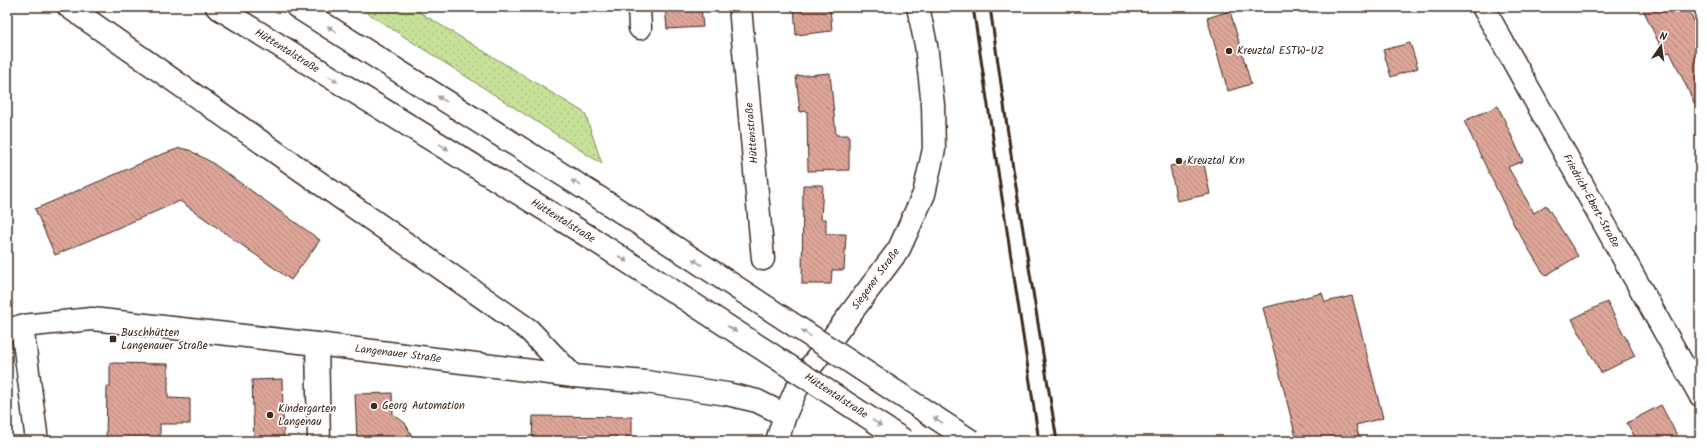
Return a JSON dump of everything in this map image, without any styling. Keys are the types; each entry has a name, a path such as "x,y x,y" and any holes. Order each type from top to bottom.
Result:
{"main road":[{"path":"69,7 528,330 573,376"},
{"name":"Hüttentalstraße","path":"217,7 590,238 905,441"},
{"path":"297,7 609,204 971,441"},
{"name":"Hüttenstraße","path":"740,7 763,259"},
{"name":"Siegener Straße","path":"777,441 785,415 795,392 809,369 899,249 924,194 934,149 931,90 926,45 918,7"},
{"name":"Friedrich-Ebert-Straße","path":"1483,7 1700,395"},
{"name":"Langenauer Straße","path":"15,328 92,319 318,344 573,376 646,382 727,394 757,401 785,415"},
{"path":"15,328 37,441"},
{"path":"318,344 320,441"}],"green space":[{"path":"358,7 411,7 585,113 602,164"}],"building":[{"path":"665,7 701,7 703,27 667,29"},
{"path":"794,7 830,7 832,31 796,35"},
{"path":"1642,7 1687,7 1700,34 1700,115 1670,52 1664,54"},
{"name":"Kreuztal ESTW-UZ","path":"1230,11 1251,84 1228,91 1207,18"},
{"path":"1410,43 1418,68 1391,77 1383,50"},
{"path":"830,73 836,135 849,135 849,170 808,171 807,111 800,112 796,76"},
{"path":"1498,106 1523,161 1508,167 1534,213 1546,205 1578,256 1545,276 1514,225 1464,121"},
{"path":"180,148 189,150 211,162 320,240 291,280 180,201 55,255 35,209 160,155"},
{"name":"Kreuztal Krn","path":"1203,159 1210,194 1177,201 1170,166"},
{"path":"803,185 823,185 821,219 826,219 826,234 846,234 844,270 832,270 831,284 802,284"},
{"path":"1322,293 1325,302 1352,296 1383,418 1356,425 1360,441 1297,441 1263,308"},
{"path":"1607,302 1635,356 1601,373 1572,319"},
{"path":"110,363 168,364 168,398 190,399 190,424 160,424 160,441 106,441 107,387 110,387"},
{"name":"Kindergarten Langenau","path":"282,379 284,441 254,441 252,380"},
{"name":"Georg Automation","path":"392,393 393,414 405,423 415,441 357,441 355,394"},
{"path":"1661,405 1680,441 1637,441 1627,423"},
{"path":"533,416 632,417 632,441 532,441"}],"railway":[{"path":"973,7 1039,441"},
{"path":"990,7 1013,168 1057,441"}],"place":[{"name":"Kreuztal ESTW-UZ","path":"1229,51"},
{"name":"Kreuztal Krn","path":"1179,161"},
{"name":"Buschhütten Langenauer Straße","path":"113,339"},
{"name":"Georg Automation","path":"374,406"},
{"name":"Kindergarten Langenau","path":"270,415"}]}
